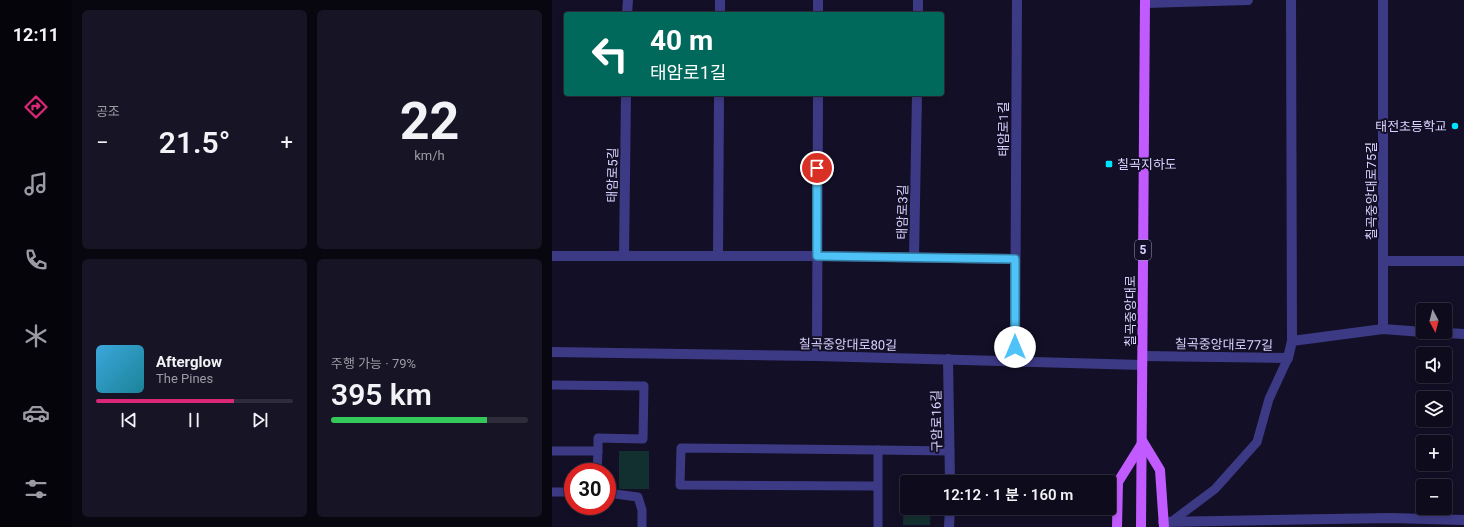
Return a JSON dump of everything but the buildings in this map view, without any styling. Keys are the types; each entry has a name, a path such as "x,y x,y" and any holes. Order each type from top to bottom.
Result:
{"main road":[{"name":"칠곡중앙대로","path":"1142,527 1145,2"},
{"path":"1117,527 1118,482 1143,442 1160,470 1166,524"}],"street":[{"path":"627,12 628,0"},
{"path":"720,0 720,12"},
{"path":"818,0 818,12"},
{"path":"918,0 918,12"},
{"name":"태암로1길","path":"1015,361 1017,0"},
{"path":"1145,2 1248,0"},
{"name":"칠곡중앙대로77길","path":"1142,361 1288,358 1292,341 1291,0"},
{"name":"칠곡중앙대로75길","path":"1383,0 1384,262"},
{"name":"태암로5길","path":"624,256 626,96"},
{"path":"718,256 719,96"},
{"path":"817,356 818,96"},
{"name":"태암로3길","path":"624,256 914,257 917,96"},
{"path":"552,256 624,256"},
{"path":"914,257 1015,259"},
{"path":"1383,329 1384,262 1464,261"},
{"name":"칠곡중앙대로77길","path":"1292,341 1383,329 1416,331"},
{"path":"1452,333 1464,334"},
{"name":"칠곡중앙대로80길","path":"552,352 1015,361 1142,361"},
{"name":"구암로16길","path":"948,359 950,475"},
{"path":"949,527 950,515"},
{"path":"1166,524 1262,523 1390,518 1464,520"}],"lane":[{"path":"1166,524 1215,489 1257,442 1270,399 1288,358"},
{"path":"552,385 644,386 643,439 598,438 598,463"},
{"path":"878,486 680,485 681,448 950,451"},
{"path":"878,450 878,527"},
{"path":"552,451 598,451"},
{"path":"552,492 564,492"},
{"path":"616,494 638,497 642,510 642,527"}],"green space":[{"path":"619,451 649,451 649,489 619,489"},
{"path":"903,515 931,515 930,525 903,525"}],"place":[{"name":"태전초등학교","path":"1455,126"},
{"name":"칠곡지하도","path":"1109,164"}],"route":[{"path":"817,168 817,256 1015,259 1015,347"}]}
